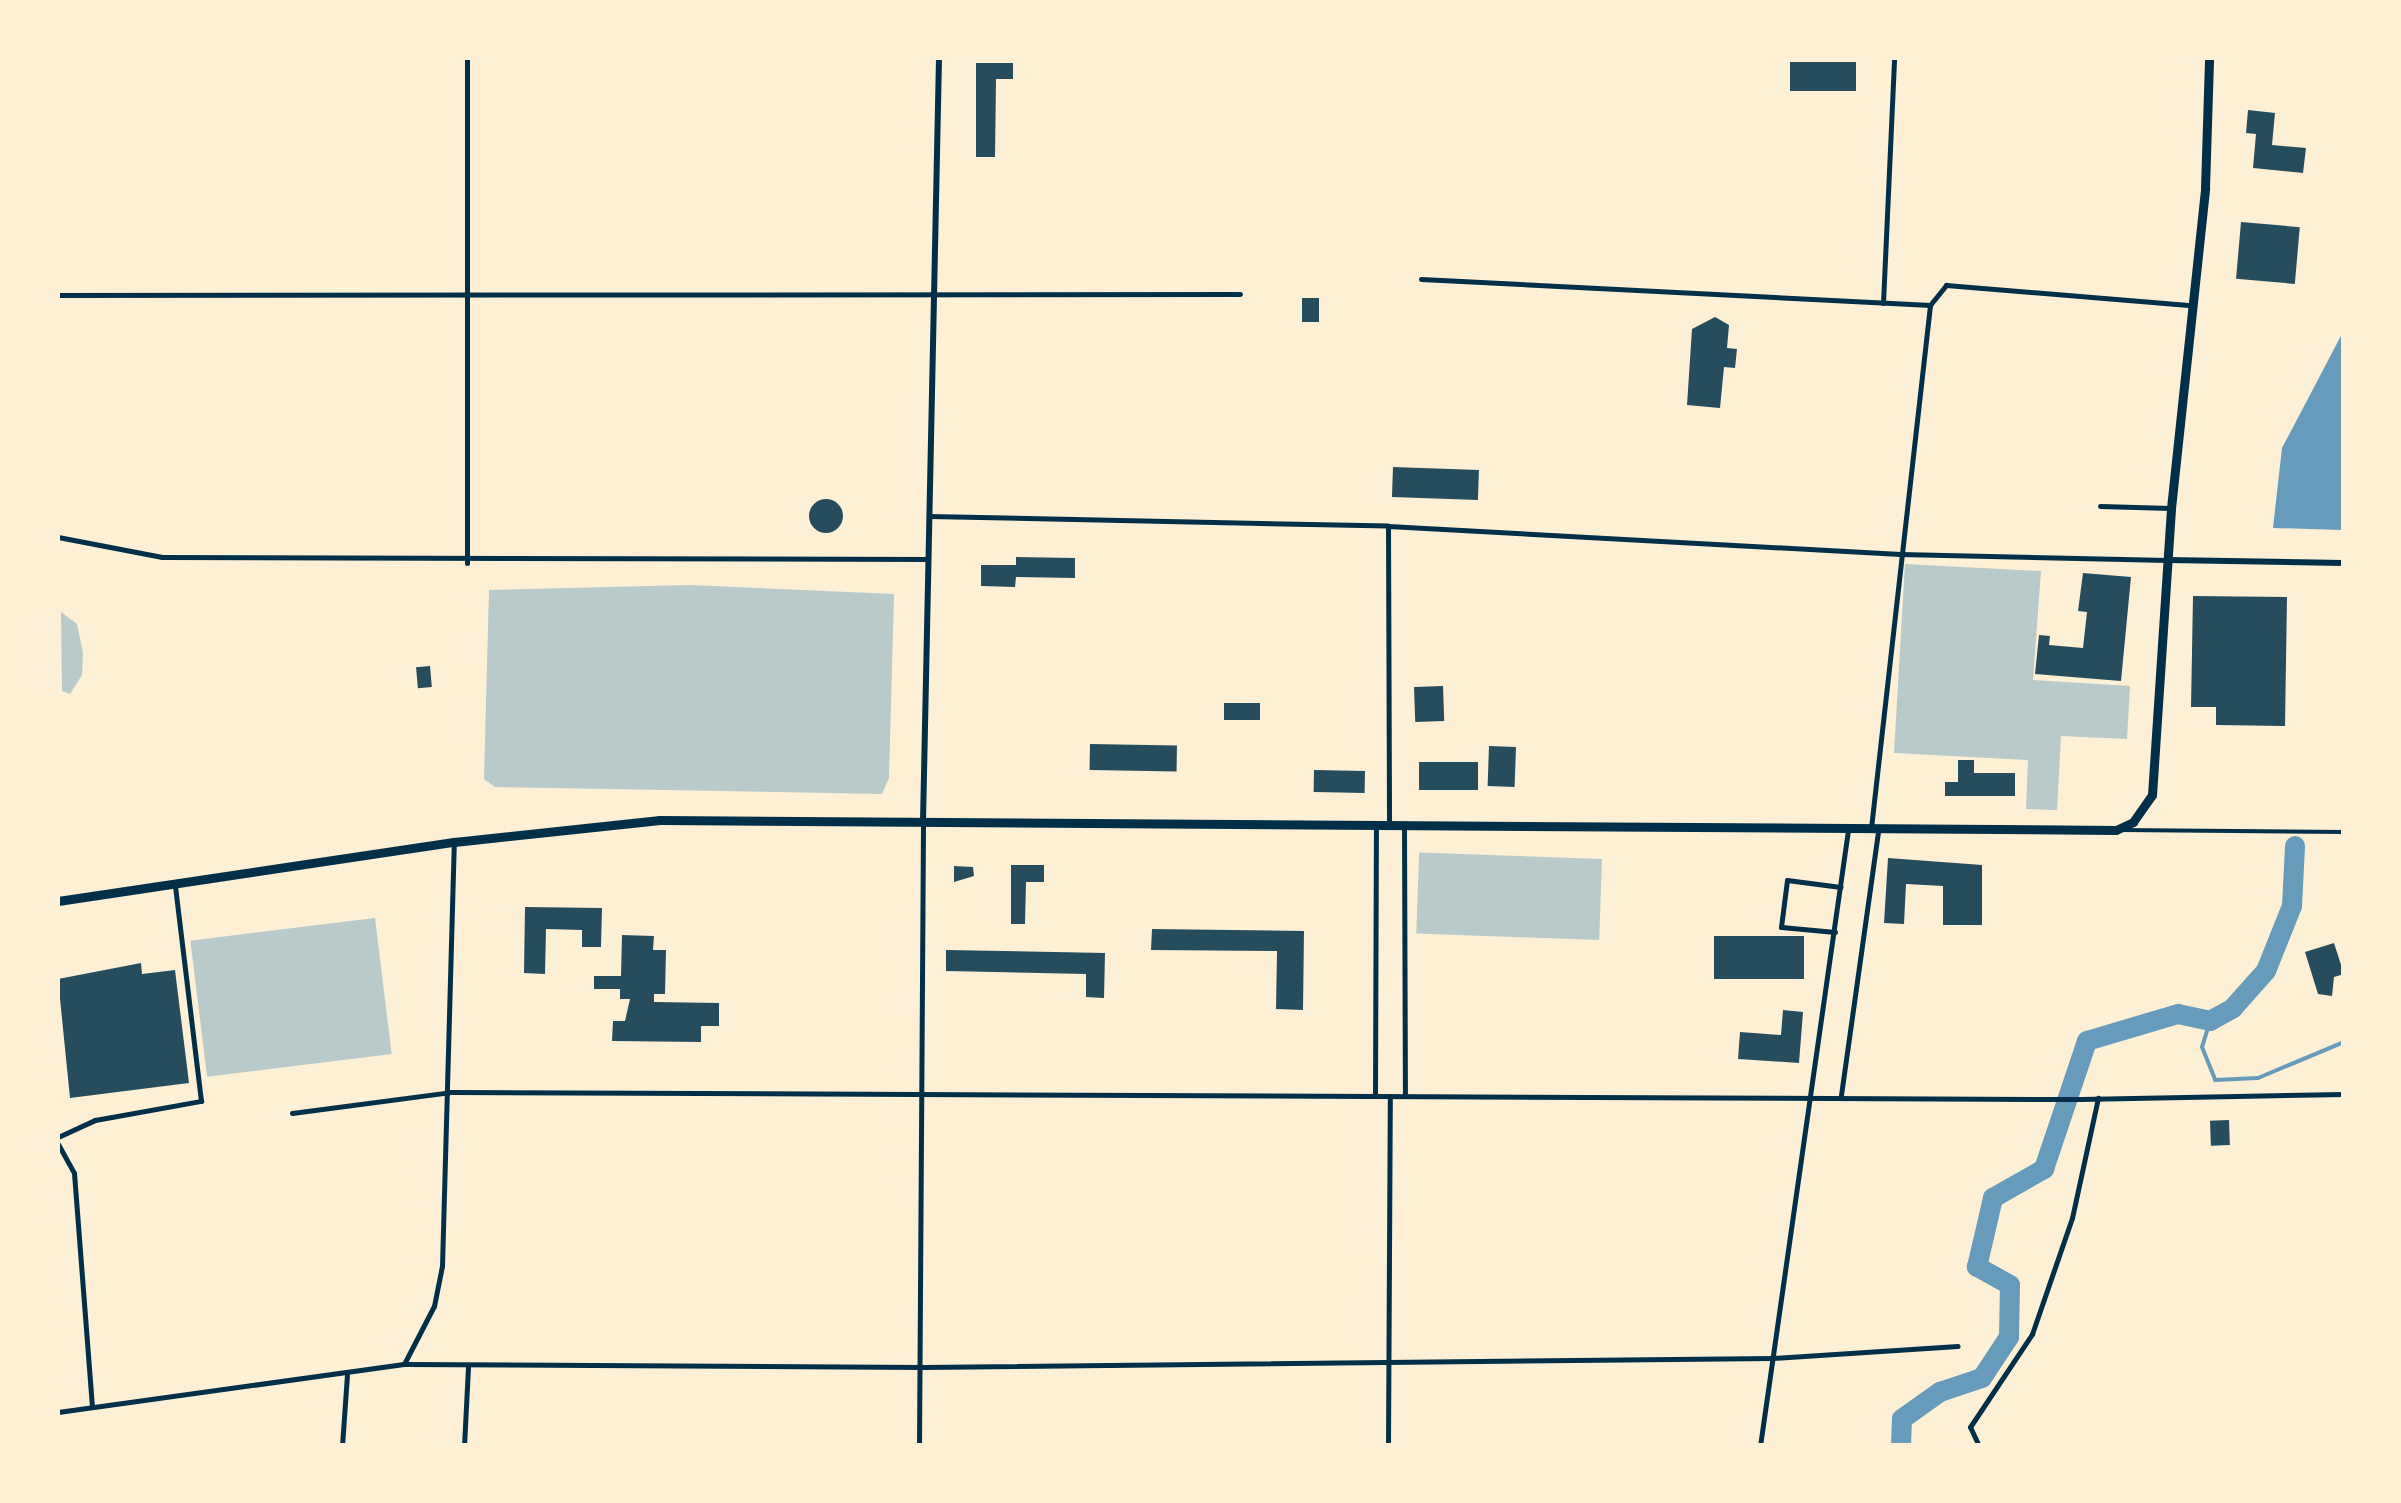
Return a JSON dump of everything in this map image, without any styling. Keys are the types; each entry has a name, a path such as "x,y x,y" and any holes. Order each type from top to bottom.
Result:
{"main road":[{"path":"58,902 454,842 660,820 2116,830 2133,822 2152,795 2171,508 2192,305 2210,58"}],"street":[{"path":"466,58 467,563"},
{"path":"919,1446 923,1368 927,559 939,58"},
{"path":"1883,303 1894,58"},
{"path":"1421,279 1930,305"},
{"path":"1840,1095 1875,828 1900,554 1930,305 1946,285 2192,305"},
{"path":"58,295 466,291 932,296 1240,294"},
{"path":"2100,506 2171,508"},
{"path":"929,516 1388,526 1900,554 2344,563"},
{"path":"1388,526 1389,824"},
{"path":"58,537 162,558 467,563 927,559"},
{"path":"1375,1097 1376,824"},
{"path":"1404,824 1405,1096"},
{"path":"1760,1446 1815,1094 1848,828"},
{"path":"2116,830 2344,832"},
{"path":"404,1364 434,1306 442,1266 451,1092 454,842"},
{"path":"1835,932 1781,927 1787,880 1841,887"},
{"path":"92,1406 74,1173 58,1141 95,1120 202,1101 175,887"},
{"path":"292,1113 451,1092 922,1090 1375,1097 1815,1094 2058,1099 2344,1094"},
{"path":"1388,1446 1390,1096"},
{"path":"1979,1446 1970,1428 2032,1334 2072,1218 2098,1098"},
{"path":"58,1412 404,1364 923,1368 1773,1358 1958,1346"},
{"path":"464,1446 468,1366"},
{"path":"342,1446 347,1374"}],"shaded area":[{"path":"1905,564 2041,571 2033,680 2130,686 2127,739 2061,736 2057,810 2026,809 2028,760 1894,753"},
{"path":"690,585 894,594 889,778 882,794 495,787 484,779 489,590"},
{"path":"61,612 77,624 83,653 82,675 70,694 62,691"},
{"path":"1419,853 1602,859 1599,940 1416,934"},
{"path":"375,918 392,1054 207,1077 190,941"}],"water":[{"path":"2343,332 2343,530 2273,528 2282,448"}],"building":[{"path":"1790,62 1856,62 1856,91 1790,91"},
{"path":"976,63 1013,63 1013,79 996,79 995,157 976,157"},
{"path":"2248,110 2275,113 2272,145 2306,148 2303,173 2253,168 2256,134 2246,133"},
{"path":"2241,222 2300,227 2295,284 2236,279"},
{"path":"1302,298 1319,298 1319,322 1302,322"},
{"path":"1715,317 1729,325 1727,348 1737,349 1735,368 1724,367 1720,408 1687,405 1692,329"},
{"path":"1393,467 1479,470 1478,500 1392,497"},
{"path":"826,499 838,504 843,516 838,528 826,533 814,528 809,516 814,504"},
{"path":"1016,557 1075,558 1075,578 1016,577 1015,587 981,586 981,565 1016,565"},
{"path":"2083,573 2131,577 2121,681 2035,674 2039,635 2050,636 2049,645 2083,648 2087,612 2078,611"},
{"path":"2193,596 2287,597 2285,726 2216,725 2216,707 2191,707"},
{"path":"430,666 432,687 418,688 416,667"},
{"path":"1443,686 1444,721 1415,722 1414,687"},
{"path":"1224,703 1260,703 1260,720 1224,720"},
{"path":"1090,744 1177,746 1177,772 1090,770"},
{"path":"1489,746 1516,747 1515,787 1488,786"},
{"path":"1958,760 1974,760 1974,773 2015,773 2015,796 1945,796 1945,782 1958,782"},
{"path":"1419,762 1478,762 1478,790 1419,790"},
{"path":"1314,770 1365,771 1365,793 1314,792"},
{"path":"1888,858 1982,865 1982,925 1943,925 1943,886 1906,884 1904,924 1884,923"},
{"path":"1011,865 1044,865 1044,882 1026,882 1025,924 1011,924"},
{"path":"954,866 973,867 974,876 954,882"},
{"path":"525,907 602,908 601,947 582,947 582,930 546,929 545,974 524,973"},
{"path":"1152,929 1304,931 1303,1010 1276,1009 1277,951 1151,950"},
{"path":"622,935 654,936 653,950 666,950 665,994 654,994 654,1002 719,1003 719,1026 701,1026 701,1042 612,1041 613,1021 625,1021 630,999 620,999 620,989 594,989 594,976 621,976"},
{"path":"1714,936 1804,936 1804,979 1714,979"},
{"path":"2334,943 2344,974 2334,977 2332,996 2318,994 2305,952"},
{"path":"946,950 1105,953 1104,998 1086,997 1086,974 946,971"},
{"path":"141,963 142,974 175,970 189,1083 70,1098 58,979"},
{"path":"1783,1010 1803,1012 1799,1063 1738,1059 1740,1032 1781,1035"},
{"path":"2229,1120 2230,1145 2211,1146 2210,1121"}],"waterway":[{"path":"1901,1446 1902,1419 1940,1392 1982,1378 2009,1337 2010,1285 1977,1267 1993,1198 2044,1169 2087,1041 2178,1014 2210,1021 2233,1008 2266,971 2292,906 2295,846"},
{"path":"2210,1021 2202,1047 2215,1080 2258,1078 2344,1042"}]}
